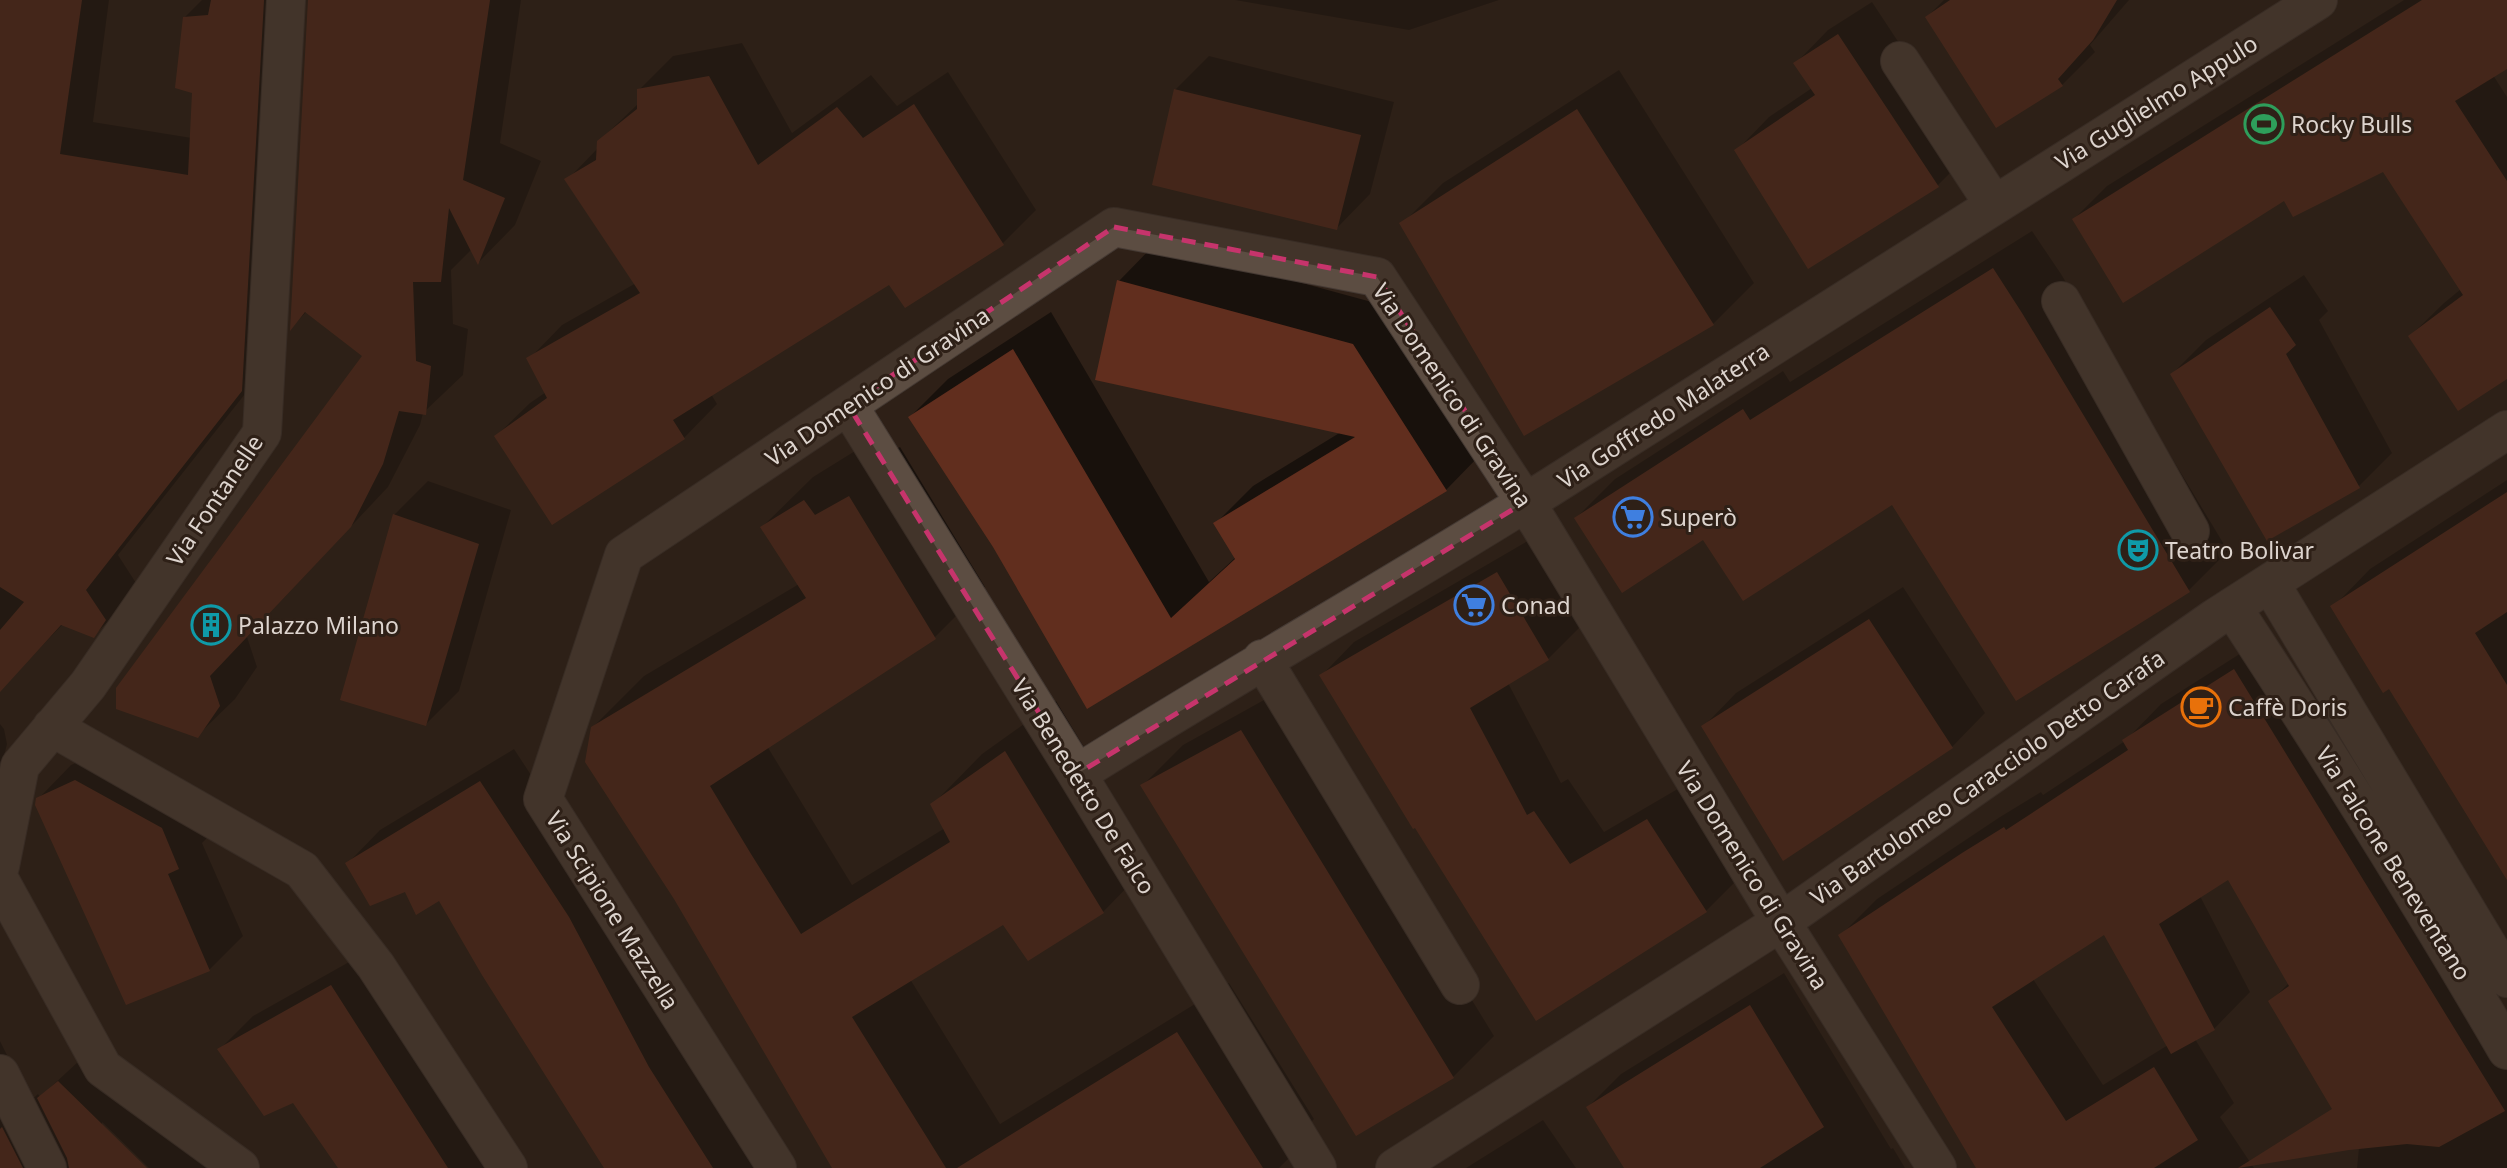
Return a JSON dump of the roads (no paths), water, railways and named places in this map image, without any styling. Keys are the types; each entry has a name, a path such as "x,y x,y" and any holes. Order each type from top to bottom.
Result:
{"street":[{"name":"Via Fontanelle","path":"0,866 20,766 88,685 262,433 286,0"},
{"name":"Via Guglielmo Appulo","path":"1993,203 2318,0"},
{"path":"1900,61 1993,203"},
{"name":"Via Goffredo Malaterra","path":"1077,774 1262,659 1525,502 1993,203"},
{"name":"Via Domenico di Gravina","path":"624,555 1114,227 1377,276 1525,502 1780,922 1937,1168"},
{"path":"2061,301 2190,531"},
{"name":"Via Benedetto De Falco","path":"848,405 1317,1168"},
{"name":"Via Bartolomeo Caracciolo Detto Carafa","path":"1395,1168 1780,922 2232,607 2507,430"},
{"name":"Via Scipione Mazzella","path":"624,555 543,799 777,1168"},
{"name":"Via Falcone Beneventano","path":"2270,583 2507,978"},
{"name":"Via Falcone Beneventano","path":"2232,607 2450,951 2507,1050"},
{"path":"1262,659 1460,985"},
{"path":"52,727 302,870 376,966 508,1168"},
{"path":"0,881 103,1069 240,1168"},
{"path":"0,1074 47,1168"}],"place":[{"name":"Rocky Bulls","path":"2264,124"},
{"name":"Superò","path":"1633,517"},
{"name":"Teatro Bolivar","path":"2138,550"},
{"name":"Conad","path":"1474,605"},
{"name":"Palazzo Milano","path":"211,625"},
{"name":"Caffè Doris","path":"2201,707"}]}
